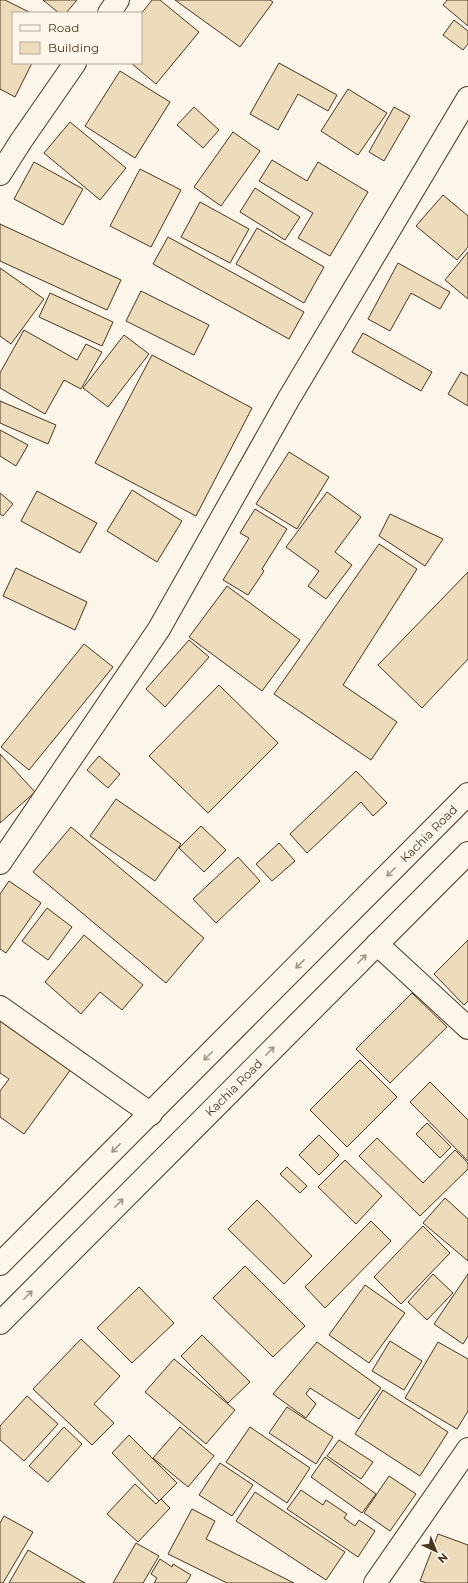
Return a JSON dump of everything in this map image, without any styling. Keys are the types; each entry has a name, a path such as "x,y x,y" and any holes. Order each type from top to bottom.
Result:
{"main road":[{"path":"110,12 118,0"},
{"path":"0,174 74,64"},
{"path":"0,863 159,629 288,400 468,98"},
{"name":"Kachia Road","path":"0,1264 468,794"},
{"name":"Kachia Road","path":"0,1323 468,853"},
{"path":"377,944 468,1028"},
{"path":"0,1007 151,1114"},
{"path":"375,1583 468,1450"}],"building":[{"path":"0,0 5,0 29,12 12,12 12,64 32,64 15,97 0,89"},
{"path":"43,0 77,0 67,12 58,12"},
{"path":"152,0 160,0 199,32 156,84 132,64 142,64 142,13"},
{"path":"175,0 270,0 273,2 240,47"},
{"path":"447,0 468,0 468,26 443,5"},
{"path":"454,20 468,31 468,44 463,50 443,35"},
{"path":"279,63 337,95 328,111 298,94 278,130 250,114"},
{"path":"120,71 170,102 135,158 85,126"},
{"path":"348,89 387,113 358,155 321,131"},
{"path":"194,107 219,130 203,148 177,125"},
{"path":"394,107 410,116 384,161 369,152"},
{"path":"70,122 126,168 100,200 44,153"},
{"path":"233,132 260,151 221,206 194,187"},
{"path":"272,160 307,181 318,162 368,192 330,256 298,238 313,213 259,181"},
{"path":"34,162 83,189 63,225 14,199"},
{"path":"140,169 181,190 151,247 110,226"},
{"path":"255,188 300,217 285,240 240,212"},
{"path":"443,195 468,216 468,247 457,260 416,226"},
{"path":"200,202 249,229 230,263 181,237"},
{"path":"0,224 121,280 107,310 0,261"},
{"path":"257,228 324,267 304,303 236,264"},
{"path":"168,237 304,312 289,339 153,264"},
{"path":"468,252 468,299 445,280"},
{"path":"398,263 450,292 440,309 411,293 390,331 368,319"},
{"path":"0,268 44,299 11,344 0,336"},
{"path":"141,291 209,325 194,355 126,321"},
{"path":"50,293 113,322 102,346 39,317"},
{"path":"24,330 77,360 86,344 102,352 81,389 64,380 45,414 0,388 0,373"},
{"path":"363,333 432,372 421,391 352,352"},
{"path":"124,335 149,354 108,407 83,388"},
{"path":"152,355 252,408 196,516 95,463"},
{"path":"461,372 468,376 468,406 448,394"},
{"path":"0,401 56,425 48,444 0,423"},
{"path":"0,430 28,445 16,466 0,456"},
{"path":"289,452 329,477 297,529 256,504"},
{"path":"132,490 182,521 157,562 107,531"},
{"path":"37,491 97,523 80,553 21,521"},
{"path":"327,492 361,517 335,552 352,565 326,599 308,586 319,571 286,547"},
{"path":"0,493 13,504 3,516 0,514"},
{"path":"255,509 287,529 262,569 264,571 248,595 223,580 249,538 240,533"},
{"path":"390,514 443,539 425,566 379,536"},
{"path":"379,544 417,569 343,685 397,722 371,760 274,694"},
{"path":"16,568 87,602 75,630 3,596"},
{"path":"468,572 468,659 422,708 378,665"},
{"path":"227,586 300,640 262,691 189,637"},
{"path":"189,640 209,657 165,707 146,689"},
{"path":"84,644 113,667 29,770 1,747"},
{"path":"219,685 278,743 208,813 149,756"},
{"path":"0,754 35,792 0,823"},
{"path":"99,756 120,774 108,788 87,770"},
{"path":"356,771 387,803 373,816 361,802 307,853 290,834"},
{"path":"116,799 181,844 155,881 90,836"},
{"path":"201,826 226,850 204,872 179,848"},
{"path":"71,827 204,938 166,983 33,872"},
{"path":"279,843 295,861 272,881 256,864"},
{"path":"238,857 260,881 216,923 193,899"},
{"path":"9,881 41,903 6,953 0,949 0,894"},
{"path":"47,908 72,927 48,960 22,941"},
{"path":"84,935 143,985 122,1010 100,992 81,1014 45,982"},
{"path":"468,940 468,1001 464,1005 434,974"},
{"path":"412,993 447,1027 390,1083 356,1049"},
{"path":"0,1019 74,1065 24,1134 0,1117 0,1091 9,1079 0,1073"},
{"path":"360,1060 397,1097 347,1147 310,1110"},
{"path":"430,1082 468,1120 468,1161 410,1102"},
{"path":"427,1123 451,1147 440,1158 416,1134"},
{"path":"319,1135 339,1155 319,1175 299,1155"},
{"path":"377,1138 423,1183 455,1150 468,1163 468,1169 420,1216 359,1156"},
{"path":"345,1160 382,1196 356,1224 318,1187"},
{"path":"287,1167 307,1186 300,1193 280,1174"},
{"path":"445,1198 468,1219 468,1261 423,1223"},
{"path":"257,1200 312,1256 284,1284 228,1229"},
{"path":"371,1221 391,1241 325,1308 305,1287"},
{"path":"423,1226 450,1253 401,1304 374,1277"},
{"path":"245,1266 305,1326 273,1357 213,1298"},
{"path":"433,1274 453,1293 427,1320 408,1302"},
{"path":"468,1274 468,1336 463,1344 434,1324"},
{"path":"365,1285 405,1313 369,1363 329,1335"},
{"path":"139,1287 174,1323 132,1363 97,1328"},
{"path":"202,1335 250,1382 228,1403 181,1356"},
{"path":"81,1339 120,1376 94,1404 114,1423 92,1445 33,1389"},
{"path":"390,1341 422,1361 404,1390 372,1371"},
{"path":"317,1342 381,1388 359,1419 310,1388 306,1394 316,1404 306,1418 273,1394"},
{"path":"438,1342 468,1359 468,1411 457,1429 405,1398"},
{"path":"174,1359 235,1410 206,1444 145,1392"},
{"path":"383,1390 448,1432 420,1476 355,1434"},
{"path":"27,1396 58,1424 24,1461 0,1440 0,1426"},
{"path":"287,1407 333,1437 316,1464 269,1433"},
{"path":"64,1427 82,1444 48,1482 29,1466"},
{"path":"180,1427 214,1456 188,1487 153,1458"},
{"path":"250,1427 310,1468 287,1503 226,1462"},
{"path":"129,1435 177,1483 159,1501 112,1453"},
{"path":"339,1440 373,1462 361,1479 327,1456"},
{"path":"325,1457 376,1494 362,1513 311,1477"},
{"path":"220,1463 253,1485 232,1516 199,1495"},
{"path":"389,1476 416,1494 390,1531 364,1513"},
{"path":"135,1484 156,1504 161,1499 170,1508 138,1542 107,1514"},
{"path":"301,1490 323,1505 326,1500 347,1514 344,1518 355,1526 359,1520 375,1531 358,1557 287,1509"},
{"path":"255,1492 345,1552 326,1580 236,1521"},
{"path":"192,1509 215,1521 206,1539 294,1583 227,1583 168,1554"},
{"path":"4,1516 33,1532 3,1583 0,1583 0,1523"},
{"path":"438,1534 468,1545 468,1583 427,1583 420,1581"},
{"path":"136,1543 159,1556 143,1583 113,1583"},
{"path":"28,1550 85,1583 9,1583"},
{"path":"160,1559 172,1567 173,1564 191,1575 186,1583 154,1583 157,1578 151,1574"}]}
